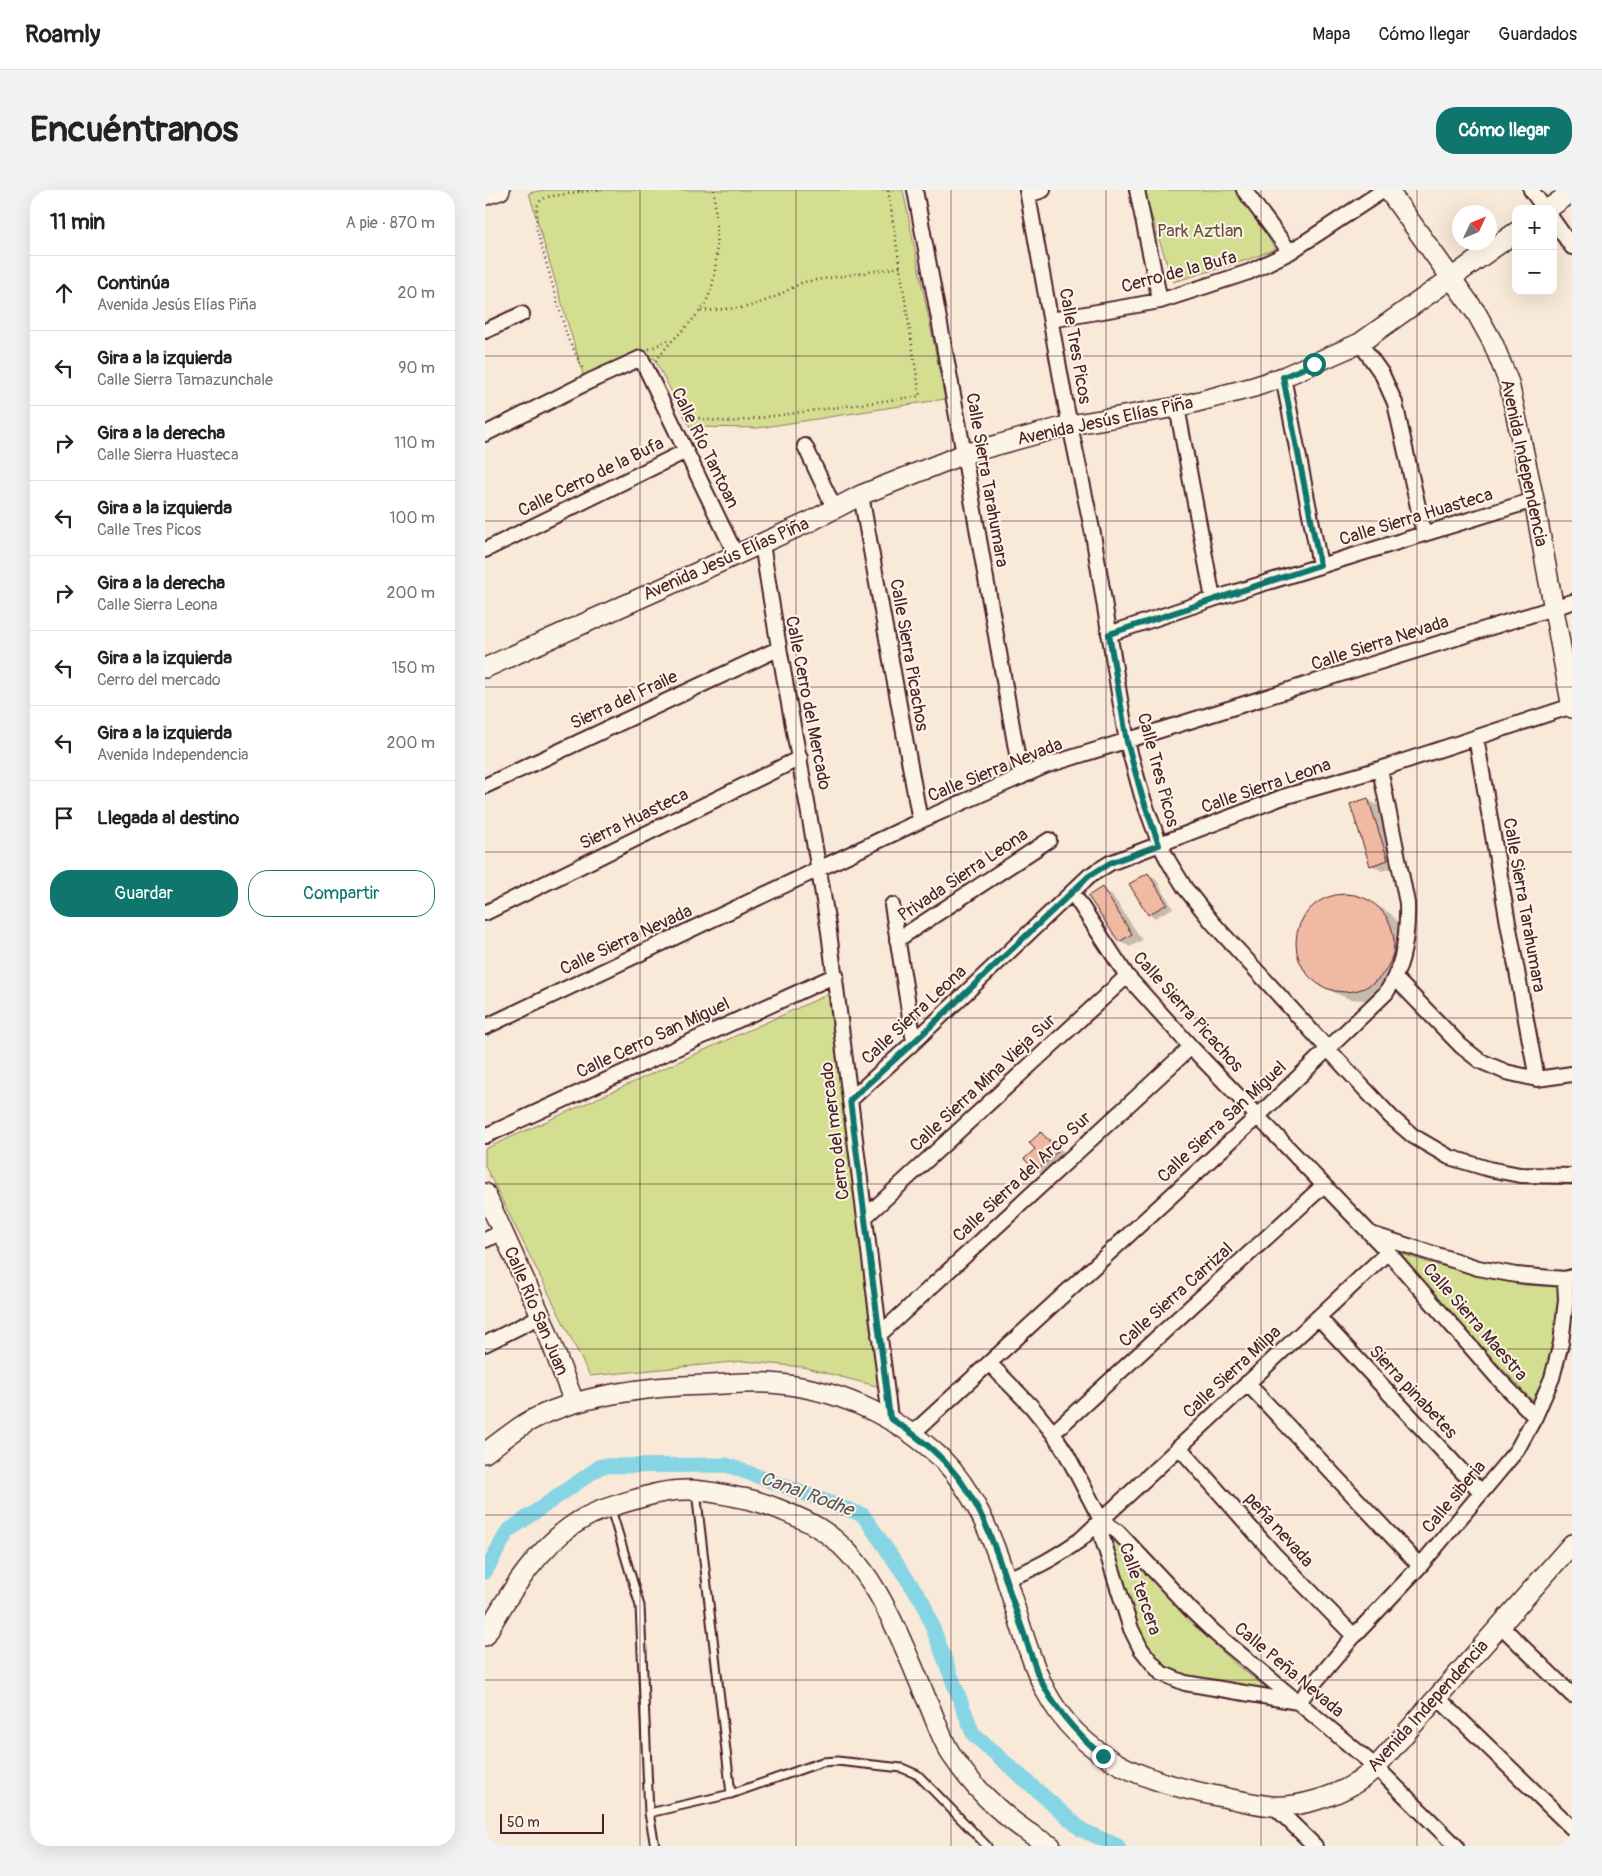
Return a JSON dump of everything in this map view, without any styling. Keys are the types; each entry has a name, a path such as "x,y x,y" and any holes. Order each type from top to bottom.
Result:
{"street":[{"path":"485,194 500,190"},
{"name":"Calle Sierra Tarahumara","path":"915,190 1021,777"},
{"path":"1027,192 1043,190"},
{"path":"1137,190 1159,300"},
{"path":"1245,190 1290,252"},
{"name":"Cerro de la Bufa","path":"1051,320 1159,300 1249,272 1290,252 1384,190"},
{"name":"Avenida Independencia","path":"1388,190 1477,314 1493,343 1509,382 1572,707"},
{"path":"1531,190 1544,205"},
{"name":"Calle Tres Picos","path":"1027,192 1093,534 1127,742 1142,796 1159,845 1185,888 1212,922 1391,1117 1413,1136 1449,1157 1489,1170 1520,1175 1572,1176"},
{"path":"1553,205 1572,192"},
{"path":"1557,226 1572,247"},
{"name":"Avenida Jesús Elías Piña","path":"485,668 835,510 861,495 964,454 1071,425 1177,406 1254,388 1283,377 1360,343 1512,235"},
{"path":"485,331 522,314"},
{"path":"1360,343 1382,374 1395,403 1424,534"},
{"path":"485,434 590,381 641,358"},
{"name":"Calle Río Tantoan","path":"641,358 736,555"},
{"path":"1283,377 1320,565"},
{"path":"1177,406 1213,599"},
{"path":"805,446 835,510"},
{"name":"Calle Cerro de la Bufa","path":"485,550 686,451"},
{"name":"Calle Sierra Picachos","path":"861,495 920,822"},
{"name":"Calle Sierra Huasteca","path":"1109,634 1320,565 1533,500"},
{"name":"Calle Cerro del Mercado","path":"762,543 778,649 820,870"},
{"name":"Calle Sierra Nevada","path":"485,1027 920,822 1045,766 1572,602"},
{"name":"Sierra del Fraile","path":"485,786 778,649"},
{"name":"Calle Sierra Leona","path":"850,1100 1089,876 1110,863 1283,797 1380,769 1572,707"},
{"name":"Calle Sierra Tarahumara","path":"1476,737 1537,1079"},
{"name":"Sierra Huasteca","path":"485,913 800,758"},
{"name":"Calle Sierra San Miguel","path":"912,1434 1258,1116 1377,1004 1396,979 1407,921 1407,903 1380,769"},
{"name":"Privada Sierra Leona","path":"897,940 1049,840"},
{"name":"Cerro del mercado","path":"820,870 836,975 890,1418"},
{"name":"Calle Sierra Picachos","path":"1072,892 1127,976 1191,1047 1388,1252"},
{"name":"Privada Sierra Leona","path":"892,905 914,1042"},
{"name":"Calle Cerro San Miguel","path":"485,1136 836,975"},
{"name":"Calle Sierra Mina Vieja Sur","path":"865,1217 1127,976"},
{"path":"1396,979 1461,1046 1480,1060 1505,1072 1537,1079 1572,1074"},
{"name":"Calle Sierra del Arco Sur","path":"879,1335 1191,1047"},
{"name":"Calle Sierra Carrizal","path":"1053,1432 1324,1186"},
{"name":"Calle Río San Juan","path":"485,1194 541,1316 574,1402"},
{"path":"485,1240 503,1232"},
{"name":"Calle Sierra Picachos","path":"1371,1234 1478,1268 1516,1275 1568,1278"},
{"name":"Calle Sierra Milpa","path":"1005,1578 1023,1573 1055,1558 1080,1540 1388,1252"},
{"name":"Calle Sierra Maestra","path":"1388,1252 1496,1376 1535,1417"},
{"name":"Calle siberia","path":"1298,1702 1354,1636 1420,1566 1517,1450 1535,1417 1552,1378 1561,1342 1568,1278"},
{"path":"485,1344 541,1316"},
{"name":"Sierra pinabetes","path":"1318,1317 1481,1492"},
{"path":"989,1362 1053,1432 1101,1520"},
{"name":"Avenida Independencia","path":"485,1453 527,1423 574,1402 671,1386 768,1383 797,1386 834,1396 890,1418 944,1461 970,1494 982,1515 994,1544 1038,1675 1045,1690 1063,1717 1089,1744 1103,1756 1128,1770 1167,1785 1274,1806 1311,1801 1342,1791 1357,1783 1376,1767 1501,1625 1570,1552"},
{"path":"1247,1383 1420,1566"},
{"name":"peña nevada","path":"1179,1447 1273,1553 1354,1636"},
{"path":"485,1636 519,1580 537,1558 571,1526 586,1517 610,1507 664,1491 696,1489 756,1500 792,1514 818,1527 838,1543 856,1562 877,1592 894,1626 952,1755 971,1782 987,1798 1013,1821 1051,1846"},
{"name":"Calle tercera","path":"1101,1520 1102,1538 1131,1629 1141,1649 1161,1673 1185,1683 1298,1702"},
{"name":"Calle Peña Nevada","path":"1101,1520 1118,1532 1216,1634 1376,1767 1456,1846"},
{"path":"1501,1625 1572,1695"},
{"path":"1437,1698 1572,1828"},
{"path":"1274,1806 1315,1846"}],"lane":[{"path":"696,1489 731,1794"},
{"path":"610,1507 640,1606 649,1813 655,1846"},
{"path":"649,1813 731,1794 822,1762 837,1761 902,1768 917,1775 987,1846"}],"path":[{"path":"590,381 568,339 536,227 537,207 539,202 546,197 579,191 601,190"},
{"path":"656,366 657,360 673,338 701,311 708,297 717,250 714,190"},
{"path":"680,408 685,413 700,419 730,422 920,396 888,190"},
{"path":"701,311 748,306 773,298 803,282 901,267"},
{"path":"641,358 642,353 673,338"}],"green space":[{"path":"545,190 903,190 945,399 758,428 690,427 654,358 585,381 529,193"},
{"name":"Park Aztlan","path":"1143,190 1236,190 1259,222 1275,249 1244,261 1173,282"},
{"path":"831,993 880,1387 803,1367 743,1361 590,1376 485,1166 485,1149"},
{"path":"1402,1254 1437,1265 1525,1285 1560,1287 1553,1346 1545,1374 1533,1401 1398,1258"},
{"path":"1113,1535 1196,1627 1238,1666 1272,1692 1198,1680 1171,1672 1162,1666 1149,1651 1140,1634 1108,1539"}],"building":[{"path":"1368,798 1388,860 1370,866 1350,804"},
{"path":"1148,873 1167,904 1148,915 1129,884"},
{"path":"1102,887 1132,934 1119,942 1088,896"},
{"path":"1345,894 1364,898 1380,908 1390,924 1394,943 1390,962 1380,978 1364,988 1345,992 1326,988 1310,978 1300,962 1296,943 1300,924 1310,908 1326,898"},
{"path":"1041,1132 1058,1151 1036,1171 1024,1159 1035,1149 1029,1143"}],"waterway":[{"name":"Canal Rodhe","path":"485,1572 508,1531 601,1466 727,1465 863,1515 923,1602 973,1734 1082,1830 1118,1846"}],"route":[{"path":"1103,1756 1063,1717 1045,1690 1019,1621 994,1544 982,1515 970,1494 944,1461 890,1418 850,1100 1089,876 1110,863 1159,845 1142,796 1127,742 1109,634 1320,565 1283,377 1314,364"}]}
